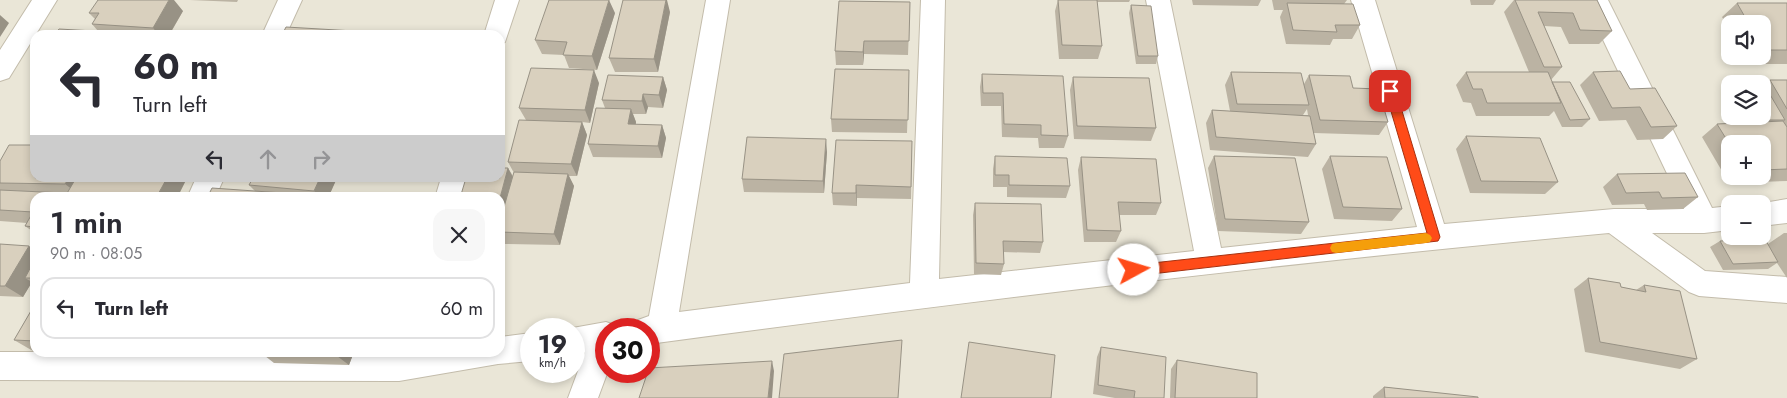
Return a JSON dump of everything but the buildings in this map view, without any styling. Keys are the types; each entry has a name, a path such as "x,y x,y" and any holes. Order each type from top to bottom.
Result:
{"street":[{"path":"0,71 46,0"},
{"path":"276,30 290,0"},
{"path":"498,30 507,0"},
{"path":"658,318 718,0"},
{"path":"924,294 933,0"},
{"path":"1158,0 1210,262"},
{"path":"1363,0 1434,237"},
{"path":"660,328 924,294 1434,237 1614,221 1717,219 1596,0"},
{"path":"1771,213 1787,211"},
{"path":"1614,221 1698,283 1787,290"},
{"path":"505,351 520,349"},
{"path":"0,366 128,360 401,360 436,357"},
{"path":"583,398 595,366"}],"shaded area":[{"path":"0,0 1787,0 1787,398 0,398"}],"slow traffic":[{"path":"1336,248 1426,238"}],"route":[{"path":"1134,270 1434,237 1390,91"}]}
